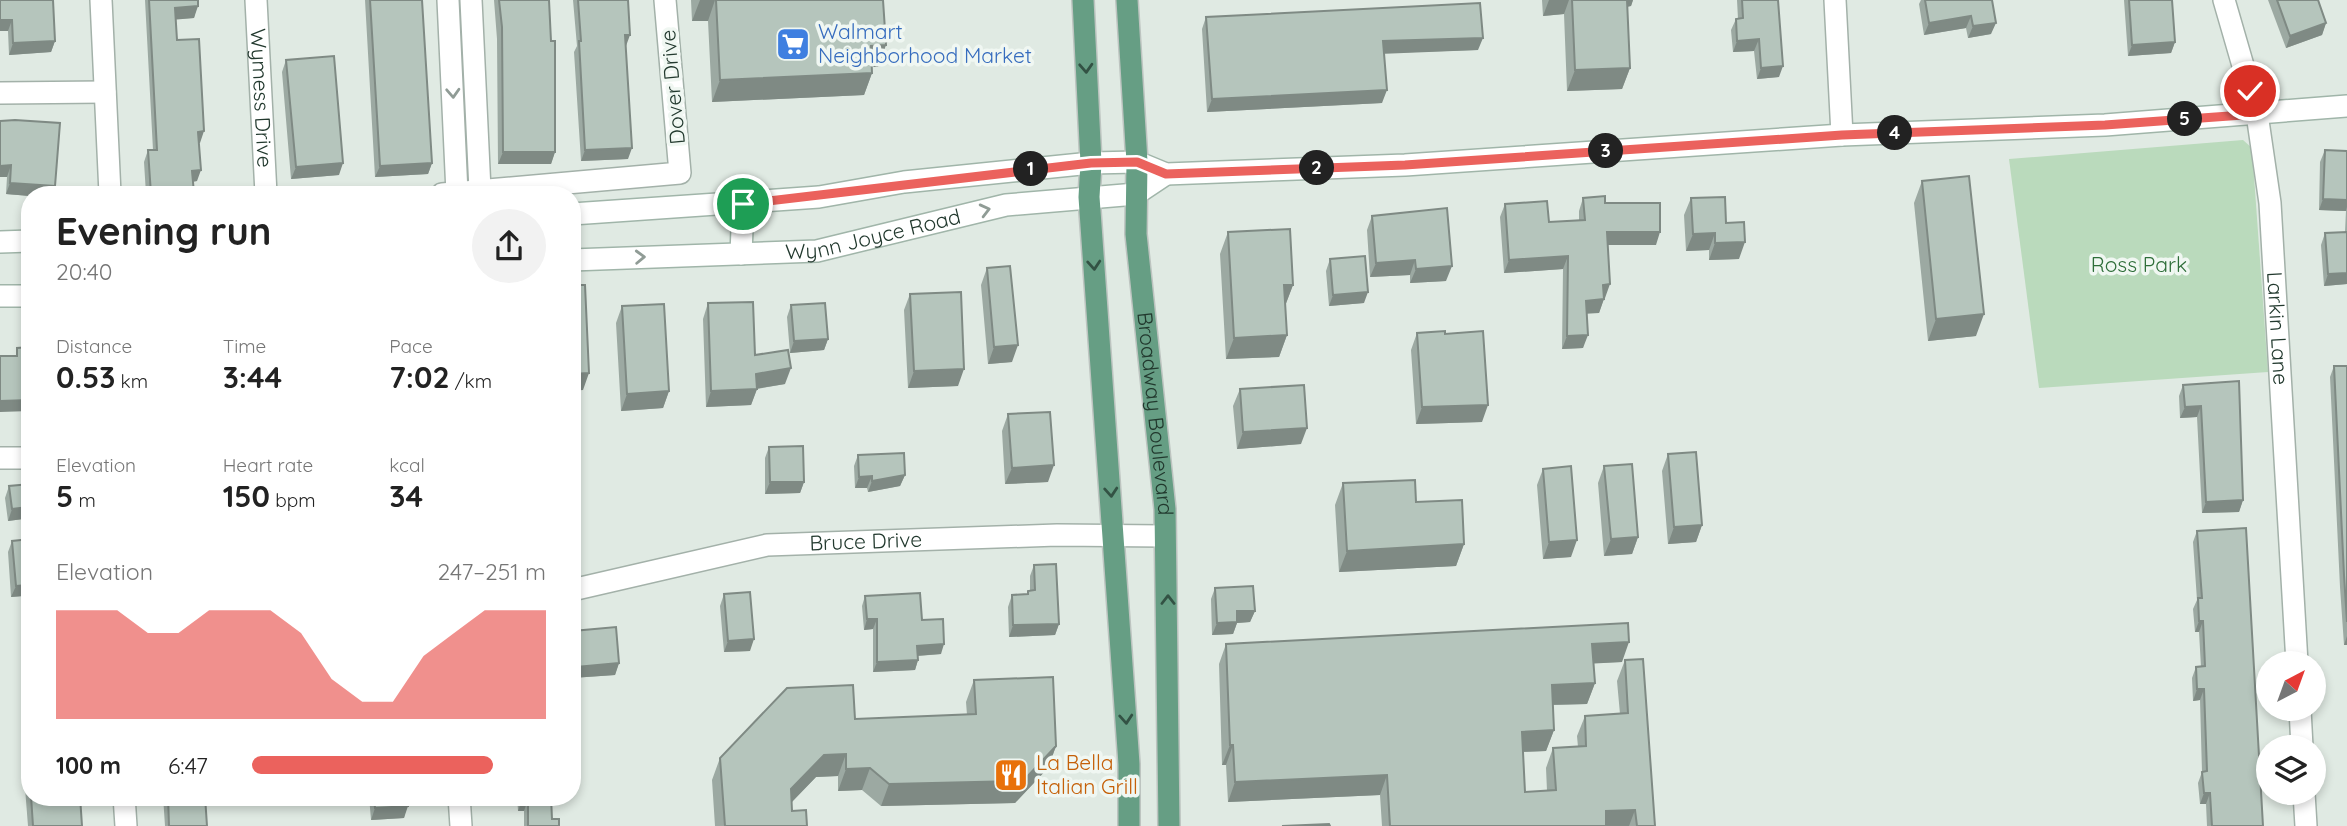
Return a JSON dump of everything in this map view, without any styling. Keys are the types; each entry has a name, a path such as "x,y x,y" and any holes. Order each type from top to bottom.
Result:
{"main road":[{"path":"1083,0 1091,163 1089,197 1114,534 1129,773 1129,826"},
{"name":"Broadway Boulevard","path":"1127,0 1137,162 1136,234 1166,509 1164,536 1168,568 1169,826"}],"street":[{"path":"101,0 110,186"},
{"name":"Wymess Drive","path":"256,0 266,186"},
{"path":"448,0 451,61 450,186"},
{"path":"471,0 480,186"},
{"name":"Dover Drive","path":"527,186 680,173 665,0"},
{"path":"1835,0 1842,135"},
{"name":"Larkin Lane","path":"2224,0 2257,114 2270,203 2296,651"},
{"path":"451,61 474,60"},
{"path":"0,93 105,92"},
{"name":"Wynn Joyce Road","path":"581,213 743,204 1091,163 1137,162 1166,174 1405,165 1842,135 2105,125 2347,106"},
{"path":"1136,194 1166,174"},
{"name":"Wynn Joyce Road","path":"581,261 817,251 1006,205 1136,194"},
{"path":"741,254 743,204"},
{"path":"0,242 21,242"},
{"path":"0,296 21,296"},
{"path":"0,458 21,458"},
{"name":"Bruce Drive","path":"581,588 767,545 1114,534 1164,536"},
{"path":"2305,805 2306,826"},
{"path":"125,806 126,826"},
{"path":"460,806 461,826"}],"green space":[{"name":"Ross Park","path":"2243,140 2252,148 2268,372 2039,388 2009,159"}],"building":[{"path":"0,0 53,0 55,41 13,43 12,20 0,20"},
{"path":"149,0 198,0 198,6 175,8 177,40 199,39 204,131 198,132 201,170 192,171 193,186 150,186 148,150 157,150"},
{"path":"370,0 422,0 432,163 380,166"},
{"path":"499,0 549,0 551,41 555,41 555,152 503,152 502,27"},
{"path":"578,0 628,0 630,35 625,35 632,148 585,150"},
{"name":"Walmart Neighborhood Market","path":"716,0 883,0 886,45 871,46 872,73 720,80"},
{"path":"1572,0 1627,0 1630,68 1575,70"},
{"path":"1742,0 1778,0 1783,66 1761,68 1759,39 1737,41 1736,19 1743,18"},
{"path":"1925,0 1992,0 1996,23 1973,26 1971,16 1929,23"},
{"path":"2129,0 2172,0 2175,42 2132,45"},
{"path":"2277,0 2318,0 2326,23 2290,36"},
{"path":"1480,3 1483,38 1383,41 1387,90 1212,99 1206,17"},
{"path":"334,56 343,163 296,167 286,60"},
{"path":"0,121 60,123 55,186 10,183 11,165 0,166"},
{"path":"2325,150 2347,151 2347,200 2323,199"},
{"path":"1969,176 1984,314 1936,319 1922,181"},
{"path":"1605,196 1605,203 1660,203 1660,232 1607,232 1610,284 1603,285 1604,299 1586,301 1588,335 1567,336 1568,256 1509,260 1505,204 1547,201 1549,222 1585,220 1583,198"},
{"path":"1725,197 1726,223 1744,222 1745,242 1715,243 1715,233 1693,234 1691,198"},
{"path":"1447,208 1452,266 1416,269 1415,260 1376,263 1372,216"},
{"path":"1290,229 1293,285 1284,285 1287,335 1234,338 1228,232"},
{"path":"2347,232 2347,273 2328,274 2325,233"},
{"path":"1365,256 1368,292 1333,295 1330,259"},
{"path":"1010,266 1018,345 994,347 987,268"},
{"path":"581,285 585,285 589,373 581,373"},
{"path":"961,292 964,369 914,371 910,294"},
{"path":"753,302 755,355 788,350 791,368 756,374 757,389 711,391 708,303"},
{"path":"825,303 828,339 794,341 791,305"},
{"path":"664,304 669,391 627,394 622,306"},
{"path":"1445,331 1445,334 1483,331 1488,405 1422,407 1417,333"},
{"path":"17,348 21,348 21,400 0,401 0,356 17,356"},
{"path":"2334,366 2347,366 2347,622 2344,575"},
{"path":"2239,381 2243,500 2206,502 2201,406 2185,407 2183,385"},
{"path":"1304,385 1307,428 1243,432 1240,389"},
{"path":"1050,412 1054,465 1012,468 1008,414"},
{"path":"803,446 804,482 770,482 769,447"},
{"path":"1696,452 1702,525 1674,527 1668,454"},
{"path":"904,453 905,475 872,481 872,476 859,477 858,455"},
{"path":"1632,464 1638,537 1611,539 1604,466"},
{"path":"1571,466 1577,540 1549,542 1543,469"},
{"path":"1415,480 1416,502 1462,500 1464,544 1347,551 1343,483"},
{"path":"21,485 21,508 12,509 9,486"},
{"path":"2246,528 2258,735 2256,805 2262,805 2263,826 2212,826 2210,793 2204,793 2202,772 2207,771 2204,689 2197,689 2196,667 2205,666 2203,621 2199,621 2198,598 2202,598 2197,531"},
{"path":"21,540 21,586 16,586 12,541"},
{"path":"1056,564 1059,624 1013,625 1012,595 1028,594 1028,591 1035,590 1034,565"},
{"path":"1253,586 1255,611 1237,611 1237,622 1217,623 1215,588"},
{"path":"750,592 754,639 728,641 724,594"},
{"path":"920,593 922,620 943,619 944,644 917,646 918,660 877,662 877,619 867,619 865,596"},
{"path":"1628,623 1629,642 1592,644 1595,683 1552,685 1554,730 1522,732 1525,792 1556,790 1553,748 1586,746 1585,716 1628,713 1625,660 1643,659 1655,826 1637,826 1635,810 1606,811 1606,826 1390,826 1387,775 1235,782 1233,745 1230,745 1226,644"},
{"path":"616,627 619,663 581,667 581,630"},
{"path":"1053,677 1056,746 1023,781 889,784 870,768 846,769 846,754 824,755 791,789 792,811 806,810 807,826 725,826 720,758 787,688 853,685 855,719 976,714 974,680"},
{"path":"32,806 81,806 82,826 33,826"},
{"path":"168,806 206,806 207,826 169,826"},
{"path":"375,806 408,806 375,808"},
{"path":"528,806 551,806 552,819 559,819 559,826 528,826"},
{"path":"1329,824 1330,826 1282,826"}],"place":[{"name":"Walmart Neighborhood Market","path":"793,44"},
{"name":"La Bella Italian Grill","path":"1011,775"}],"route":[{"path":"743,204 1091,163 1137,162 1166,174 1405,165 1842,135 2105,125 2257,114 2250,91"}]}
